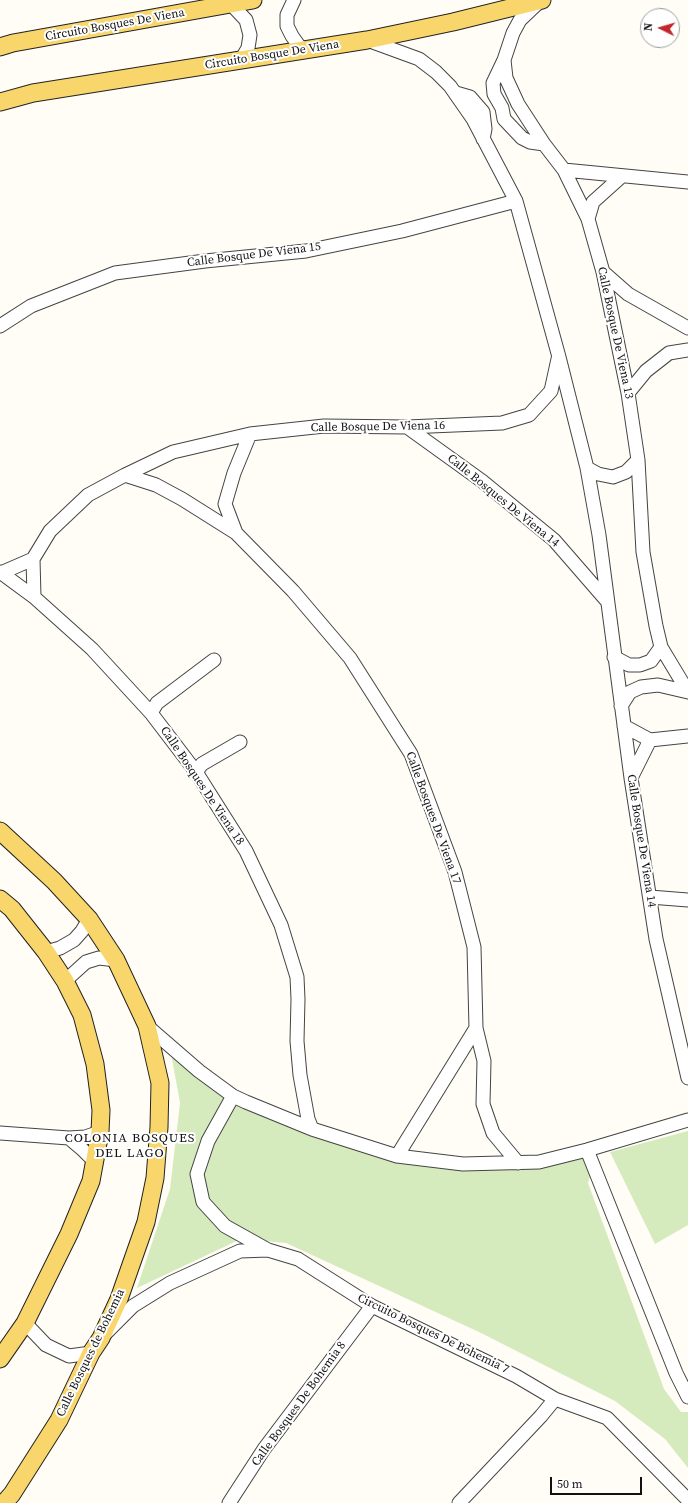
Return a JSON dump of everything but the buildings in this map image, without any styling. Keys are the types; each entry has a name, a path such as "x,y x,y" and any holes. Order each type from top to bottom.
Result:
{"main road":[{"name":"Circuito Bosques De Viena","path":"0,47 230,3 253,0"},
{"name":"Circuito Bosque De Viena","path":"0,102 33,93 368,40 454,22 541,0"},
{"path":"0,831 54,881 89,919 116,960 147,1026"},
{"path":"0,899 12,909 46,952 65,981 82,1015 95,1064 101,1110 100,1132 91,1181 69,1234 25,1323 0,1359"},
{"name":"Calle Bosques de Bohemia","path":"4,1503 12,1494 59,1420 91,1353 101,1338 119,1299 146,1222 155,1178 160,1128 160,1083 147,1026"}],"street":[{"path":"294,0 287,15 287,26 302,50"},
{"name":"Calle Bosque De Viena 13","path":"541,0 520,20 513,33 504,60 506,78 518,104 544,144 564,170 588,218 603,272 628,393 638,460 643,552 656,626 661,647 688,692"},
{"path":"230,3 246,20 250,35 248,48 241,60"},
{"path":"368,40 419,59 436,72 456,94 473,118 516,201 559,357 587,468 607,601"},
{"path":"470,98 484,94 493,83 504,60"},
{"path":"493,83 494,94 502,108 504,118 522,138 530,142 544,144"},
{"path":"456,94 470,98 483,112 485,122 483,139"},
{"path":"485,122 493,116 504,118"},
{"path":"564,170 688,182"},
{"path":"588,218 593,202 622,176"},
{"name":"Calle Bosque De Viena 15","path":"0,326 31,306 115,273 205,261 306,252 402,231 516,201"},
{"path":"603,272 628,294 688,328"},
{"path":"628,393 646,371 669,353 688,350"},
{"name":"Calle Bosque De Viena 16","path":"33,558 50,531 88,495 173,452 250,434 324,426 407,427 502,423 530,415 551,391 559,357"},
{"name":"Calle Bosques De Viena 14","path":"407,427 482,480 554,540 607,601"},
{"name":"Calle Bosques De Viena 17","path":"250,434 234,473 225,504 236,533 293,591 350,658 411,754 455,872 474,947 476,1028 484,1061 483,1104 493,1133 518,1163"},
{"path":"587,468 598,474 613,477 626,472 638,460"},
{"path":"125,475 156,485 182,499 236,533"},
{"path":"1,573 33,558 34,597"},
{"name":"Calle Bosques De Viena 18","path":"1,573 34,597 92,649 151,712 196,772 246,851 281,925 297,977 297,1041 300,1075 308,1119 312,1129"},
{"name":"Calle Bosque De Viena 14","path":"607,601 631,778 656,939 688,1078"},
{"path":"614,657 630,665 640,665 651,661 661,647"},
{"path":"151,712 157,703 214,660"},
{"path":"621,706 630,692 641,686 658,686 688,692"},
{"path":"624,726 650,740 688,736"},
{"path":"631,778 650,740"},
{"path":"196,772 202,764 240,742"},
{"path":"650,897 688,900"},
{"path":"46,952 60,948 74,940 82,931 89,919"},
{"path":"65,981 86,962 99,958 116,960"},
{"path":"147,1026 199,1071 233,1096 312,1129 397,1156 463,1164 538,1162 587,1150 688,1120"},
{"path":"397,1156 476,1028"},
{"path":"233,1096 208,1141 197,1174 203,1202 225,1226 268,1250"},
{"path":"0,1133 68,1138 100,1132"},
{"path":"68,1138 94,1161"},
{"path":"587,1150 676,1373 688,1398"},
{"name":"Circuito Bosques De Bohemia 7","path":"101,1338 133,1306 170,1283 240,1251 268,1250 298,1259 372,1306 516,1376 555,1399 607,1418 688,1500"},
{"name":"Calle Bosques De Bohemia 8","path":"229,1503 264,1449 372,1306"},
{"path":"25,1323 46,1345 69,1356 91,1353"},
{"path":"459,1503 555,1399"}],"green space":[{"path":"169,1042 231,1098 432,1165 584,1157 592,1170 588,1183 664,1389 681,1412 688,1412 688,1468 665,1439 615,1401 479,1332 286,1243 241,1239 137,1288 170,1189 180,1103"},
{"path":"688,1131 688,1225 655,1244 610,1152"}],"district":[{"name":"COLONIA BOSQUES DEL LAGO","path":"130,1146"}]}
